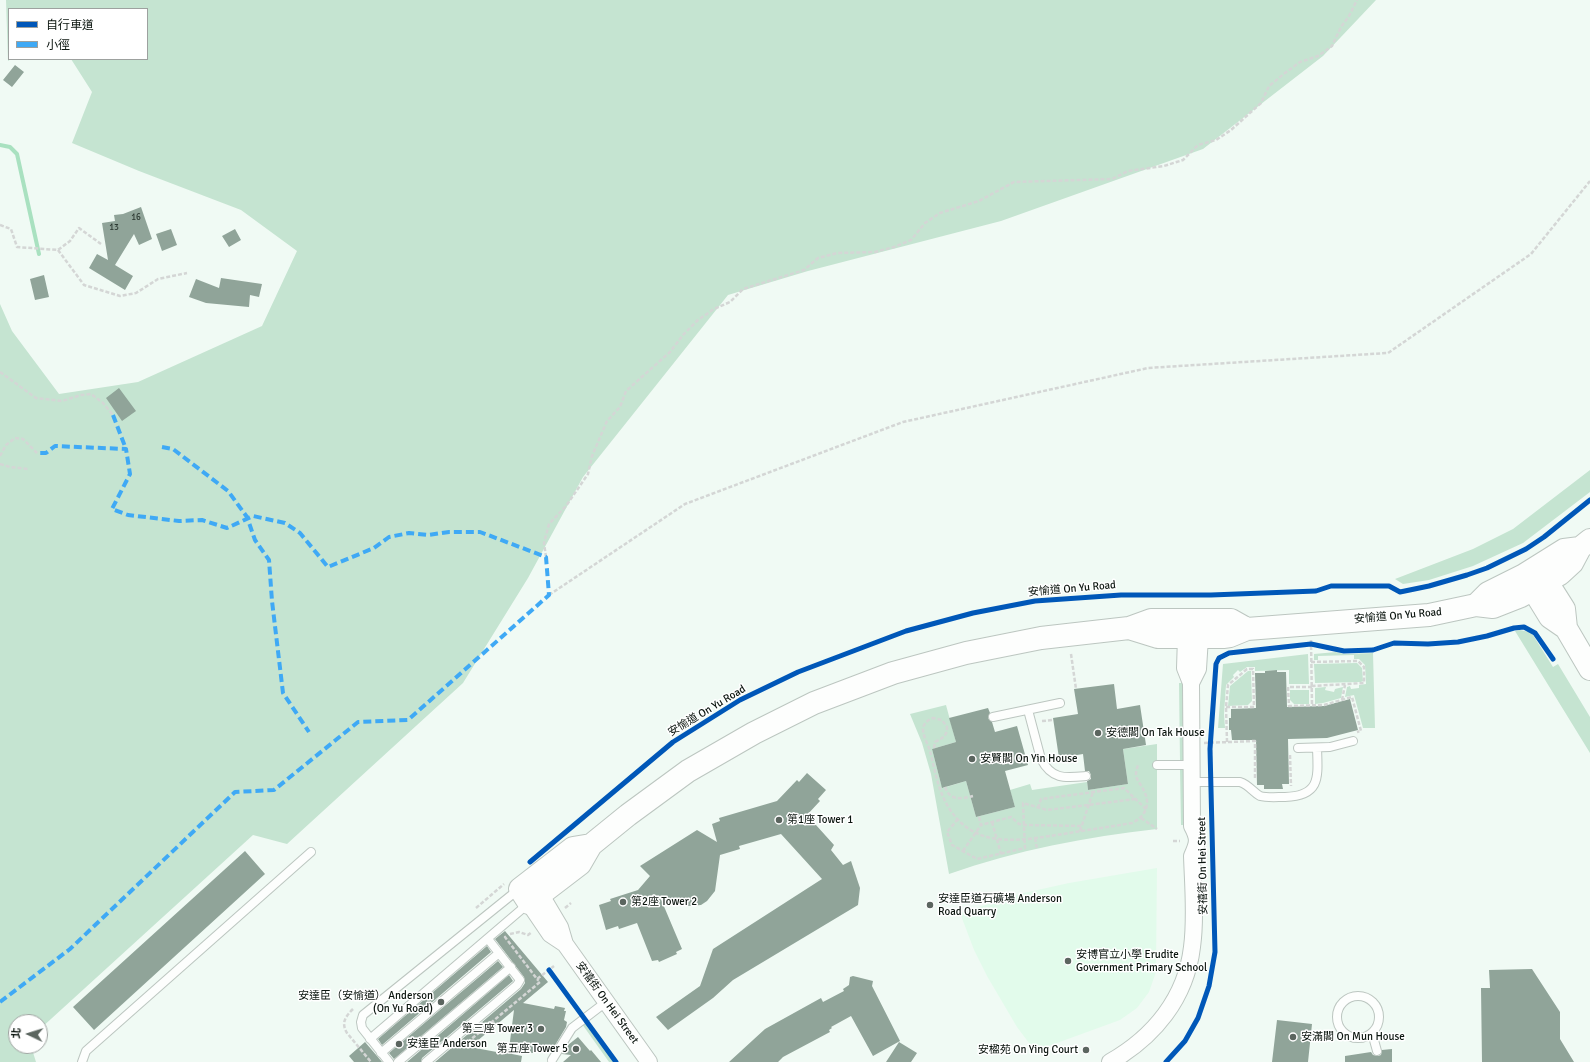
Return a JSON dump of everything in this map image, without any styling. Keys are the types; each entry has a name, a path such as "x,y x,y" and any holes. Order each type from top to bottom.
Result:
{"street":[{"name":"安愉道 On Yu Road","path":"529,895 580,864 591,845 628,815 688,771 754,733 814,703 893,673 966,653 1041,638 1129,628 1158,637 1193,629 1230,636 1247,629 1429,615 1476,605 1492,607 1509,602 1536,579 1566,569 1585,544"},
{"path":"1536,579 1550,617 1566,628 1590,669"},
{"name":"安禧街 On Hei Street","path":"1110,1062 1126,1058 1162,1020 1171,1007 1185,978 1189,963 1193,932 1192,856 1197,846 1197,836 1192,826 1193,765 1191,684 1198,669 1193,629"},
{"name":"安禧街 On Hei Street","path":"529,895 555,915 565,944 649,1062"}],"lane":[{"path":"993,717 1060,703"},
{"path":"1028,710 1040,759 1044,766 1055,775 1062,777 1069,778 1086,776"},
{"path":"1298,748 1330,748 1353,741"},
{"path":"1193,782 1240,782 1246,784 1263,797 1296,796 1304,794 1310,790 1317,778 1317,748"},
{"path":"1157,765 1193,765"},
{"path":"82,1062 86,1052 311,852"},
{"path":"370,1039 488,939 529,895"},
{"path":"388,1062 361,1026 363,1015 529,895"},
{"path":"426,1062 517,985 520,980 488,939"},
{"path":"381,1053 499,953"},
{"path":"398,1062 511,967"},
{"path":"1372,1033 1366,1037 1354,1038 1342,1032 1337,1019 1338,1013 1344,1002 1350,998 1363,997 1374,1003 1378,1009 1379,1022 1372,1033 1377,1051"},
{"path":"552,1060 572,1028 606,1002"}],"path":[{"path":"546,557 544,543 549,524 566,506 588,474 592,456 607,420 620,407 626,391 670,352 698,320 730,302 743,289 804,270 818,258 836,253 875,252 894,248 911,240 926,223 940,213 979,201 1014,182 1112,179 1128,171 1164,166 1183,160 1198,145 1216,140 1231,130 1261,103 1269,86 1284,73 1300,62 1318,56 1332,46 1341,27 1350,16 1357,0"},
{"path":"549,595 685,504 903,422 1148,368 1388,353 1531,254 1590,181"},
{"path":"0,225 11,229 17,247 58,250 70,242 79,228 101,244"},
{"path":"58,250 84,285 120,296 136,293 158,279 187,273"},
{"path":"0,372 36,398 62,401 81,395 91,394 103,403 112,415"},
{"path":"0,456 6,445 15,438 23,439 37,453"},
{"path":"0,464 28,469"},
{"path":"1310,637 1312,705"},
{"path":"1304,645 1311,644 1318,646"},
{"path":"1071,654 1076,689"},
{"path":"1311,662 1358,661 1364,667 1364,683 1288,687 1289,706 1324,705 1352,697 1361,731 1354,732"},
{"path":"1226,707 1254,706 1253,669 1247,669 1228,685 1226,707 1227,742"},
{"path":"1342,700 1345,685"},
{"path":"934,748 936,742 946,734 947,727 942,720 933,718 926,722 923,726 923,735 929,750 940,789 950,810 958,819 976,832 997,840 1025,840 1132,823 1141,818 1146,809 1148,799 1136,777 1138,765"},
{"path":"1211,781 1212,724"},
{"path":"1204,743 1255,741 1256,784"},
{"path":"1290,754 1291,790"},
{"path":"945,787 949,794 955,798 963,799 973,796"},
{"path":"1038,808 1041,798 1124,788 1146,809"},
{"path":"1080,831 1093,792"},
{"path":"958,819 947,832 952,845 976,859 1025,848 1023,804 1046,810 1135,798"},
{"path":"979,816 981,825"},
{"path":"963,851 981,825 1012,817 1015,821 1024,825 1082,826"},
{"path":"1141,818 1157,829"},
{"path":"992,822 1001,854"},
{"path":"1035,838 1037,849"},
{"path":"1173,841 1180,841"},
{"path":"562,910 571,903"},
{"path":"462,1047 540,982 505,937 519,932 528,935"},
{"path":"537,979 554,966"},
{"path":"549,970 553,975"},
{"path":"349,1014 344,1022 345,1030 371,1062"},
{"path":"1166,1062 1179,1046"}],"shaded area":[{"path":"6,0 1376,0 1323,56 1203,149 1001,221 808,271 728,295 583,477 528,578 463,683 287,844 253,835 48,1022 48,1014 8,1014 8,1054 34,1054 36,1062 0,1062 0,304 12,331 59,394 138,382 262,326 297,251 241,210 139,171 72,143 92,92 72,60 148,60 148,8 8,8 8,60 10,60 8,61"},
{"path":"1590,470 1590,492 1523,543 1473,566 1429,580 1403,584 1395,579 1473,549 1513,529"},
{"path":"1520,630 1529,632 1533,635 1553,667 1558,664 1590,717 1590,753 1515,631"},
{"path":"1336,652 1344,654 1373,653 1375,728 1363,728 1354,695 1345,697 1347,687 1350,686 1351,689 1359,688 1359,685 1366,684 1365,665 1359,659 1354,659 1354,655 1318,656 1318,660 1314,660 1314,654"},
{"path":"1308,654 1309,684 1289,684 1289,670 1255,671 1255,667 1247,667 1240,672 1238,670 1233,675 1234,677 1226,685 1224,714 1225,728 1218,728 1223,664"},
{"path":"1357,663 1362,668 1363,681 1361,682 1315,683 1314,664"},
{"path":"1248,671 1251,671 1252,701 1248,705 1228,706 1230,686"},
{"path":"1179,683 1185,683 1185,761 1180,761"},
{"path":"1326,687 1325,690 1334,692 1335,689 1343,687 1341,698 1315,704 1315,688"},
{"path":"1290,690 1309,690 1309,704 1294,704 1290,700"},
{"path":"946,705 956,742 932,749 941,784 943,788 966,781 976,817 1015,807 1010,790 1030,784 1032,790 1087,782 1088,790 1128,784 1123,749 1157,744 1157,829 1078,840 1026,851 949,874 931,774 922,743 910,714"},
{"path":"1180,769 1185,769 1186,825 1181,825"},
{"name":"安博官立小學 Erudite Government Primary School","path":"1157,868 1156,972 1149,992 1137,1008 1120,1020 1035,1051 1017,1027 987,976 974,950 960,913 1024,893 1069,883"},
{"path":"585,1021 614,1062 609,1062 582,1024"}],"building":[{"path":"15,65 24,72 12,87 3,80"},
{"path":"141,207 152,239 139,245 134,234 115,265 133,276 125,290 89,268 97,254 108,260 102,223 115,221 114,215 123,214"},
{"path":"171,229 177,245 162,251 156,234"},
{"path":"235,229 241,240 229,247 222,236"},
{"path":"44,275 49,297 35,300 30,279"},
{"path":"221,278 262,284 259,297 250,295 249,307 206,303 189,297 196,279 219,288"},
{"path":"119,388 136,411 122,421 106,398"},
{"path":"1277,670 1277,672 1286,672 1287,707 1324,706 1350,699 1358,730 1327,738 1288,739 1289,784 1282,784 1283,789 1264,789 1264,785 1257,785 1256,740 1232,740 1231,730 1229,730 1229,718 1231,718 1231,709 1256,708 1255,673 1265,673 1265,671"},
{"name":"安德閣 On Tak House","path":"1114,684 1117,709 1140,705 1146,745 1123,749 1128,784 1088,790 1087,781 1091,779 1091,775 1089,771 1085,771 1083,754 1059,758 1053,718 1078,714 1074,689"},
{"name":"安賢閣 On Yin House","path":"988,708 990,713 988,718 992,722 995,732 1017,726 1028,765 1005,771 1015,807 976,817 966,781 942,788 932,749 956,742 949,718"},
{"path":"807,773 826,790 818,799 820,801 807,815 834,845 831,850 843,865 851,861 860,888 858,905 733,980 713,998 668,1030 656,1017 700,986 713,949 822,879 781,834 739,846 740,849 720,855 715,891 707,901 701,905 688,906 660,897 682,949 676,952 677,954 659,962 658,960 652,961 637,923 619,929 618,926 606,930 599,905 611,901 610,899 638,890 650,876 640,866 697,830 717,842 712,824 720,821 719,818 777,801 797,780 799,782"},
{"path":"245,851 265,874 94,1030 73,1007"},
{"path":"505,931 548,982 523,1003 554,1009 555,1006 565,1008 564,1011 566,1011 564,1020 567,1022 566,1027 551,1052 537,1049 537,1051 534,1051 533,1053 509,1049 514,1010 470,1047 502,1053 503,1049 513,1050 512,1054 522,1056 521,1062 435,1062 521,989 525,983 524,977 495,939"},
{"path":"487,946 491,952 382,1045 378,1039"},
{"path":"498,961 503,967 394,1059 389,1053"},
{"path":"1532,969 1560,1012 1560,1039 1574,1062 1482,1062 1481,988 1490,988 1489,970"},
{"path":"509,975 513,981 422,1058 421,1062 407,1062"},
{"path":"853,976 873,981 872,986 900,1041 873,1056 851,1016 831,1027 832,1028 829,1030 830,1032 783,1057 778,1062 729,1062 765,1029 821,998 823,1002 844,991 843,989 849,985 850,977"},
{"name":"安滿閣 On Mun House","path":"1277,1020 1312,1024 1308,1062 1272,1062"},
{"name":"第五座 Tower 5","path":"578,1037 601,1062 563,1062 571,1055 562,1054 568,1045"},
{"path":"365,1042 382,1062 354,1062 349,1056"},
{"path":"899,1042 917,1053 911,1062 886,1062"},
{"path":"1392,1049 1392,1062 1345,1062 1345,1056 1371,1052 1373,1055 1378,1056 1381,1055 1382,1050"}],"waterway":[{"path":"0,145 10,147 17,154 39,254"}],"marked path":[{"path":"113,415 126,449"},
{"path":"0,1002 70,949 235,792 274,790 358,722 408,720 549,595 546,557 480,532 449,532 428,535 409,533 389,537 374,548 328,567 300,533 285,523 253,516 227,528 202,520 179,521 128,515 112,509 130,474 126,449 55,446 46,453 37,453"},
{"path":"162,447 173,449 228,491 247,517 255,540 269,560 272,601 283,693 309,732"}],"cycle path":[{"path":"530,862 673,742 740,700 798,672 906,631 973,613 1035,601 1121,595 1211,595 1316,591 1331,586 1389,586 1400,592 1429,586 1487,568 1526,549 1544,537 1590,500"},
{"path":"1166,1062 1185,1041 1198,1018 1209,986 1215,952 1210,749 1216,664 1219,658 1229,653 1311,644 1344,651 1373,650 1394,643 1428,644 1458,642 1487,636 1514,628 1524,627 1535,633 1553,659"},
{"path":"549,970 616,1062"}],"place":[{"name":"安德閣 On Tak House","path":"1098,733"},
{"name":"安賢閣 On Yin House","path":"972,759"},
{"name":"第1座 Tower 1","path":"779,820"},
{"name":"第2座 Tower 2","path":"623,902"},
{"name":"安達臣道石礦場 Anderson Road Quarry","path":"930,905"},
{"name":"安博官立小學 Erudite Government Primary School","path":"1068,961"},
{"name":"安達臣（安愉道） Anderson (On Yu Road)","path":"441,1002"},
{"name":"第三座 Tower 3","path":"541,1029"},
{"name":"安滿閣 On Mun House","path":"1293,1037"},
{"name":"安達臣 Anderson","path":"399,1044"},
{"name":"第五座 Tower 5","path":"576,1049"},
{"name":"安楹苑 On Ying Court","path":"1086,1050"}]}
